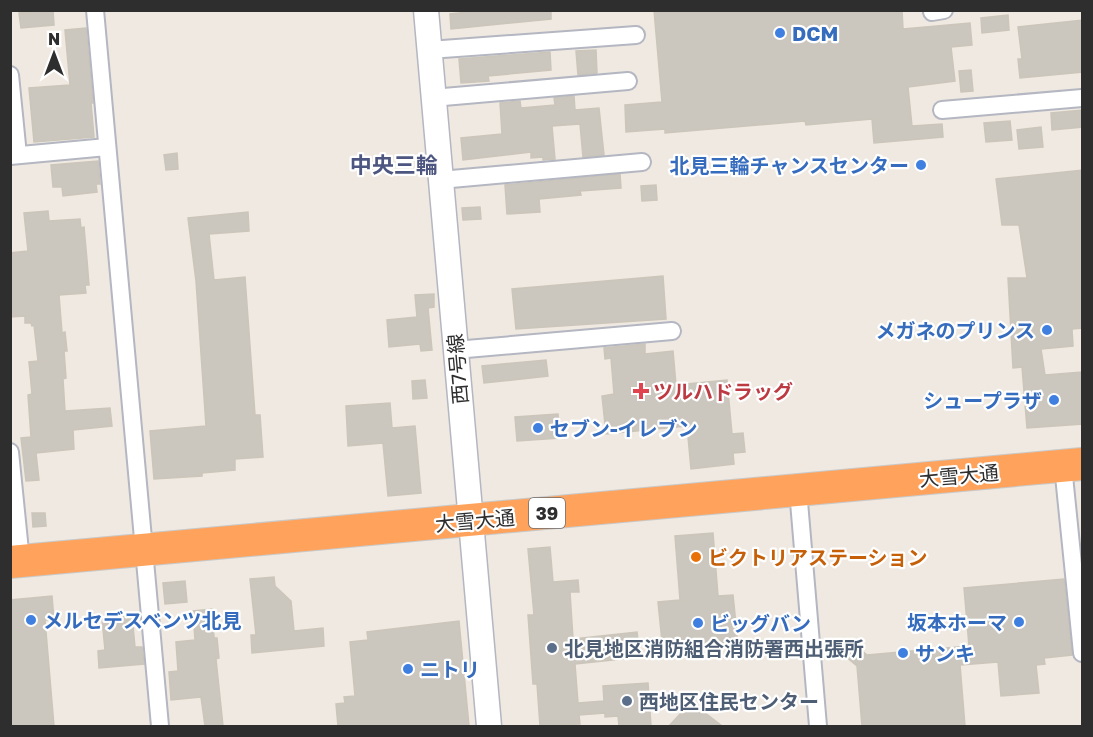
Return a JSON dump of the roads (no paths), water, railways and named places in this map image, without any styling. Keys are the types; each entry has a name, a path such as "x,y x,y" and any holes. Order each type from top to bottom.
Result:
{"highway":[{"name":"大雪大通","path":"16,561 1073,465"}],"street":[{"name":"西7号線","path":"426,10 489,726"},
{"path":"90,13 107,147 160,726"},
{"path":"429,50 636,35"},
{"path":"10,75 14,155 107,147"},
{"path":"432,98 628,81"},
{"path":"942,110 1083,99"},
{"path":"441,180 642,162"},
{"path":"455,350 672,331"},
{"path":"10,452 16,561"},
{"path":"1073,465 1083,652"},
{"path":"798,490 818,726"}],"place":[{"name":"DCM","path":"780,33"},
{"name":"北見三輪チャンスセンター","path":"921,165"},
{"name":"メガネのプリンス","path":"1047,330"},
{"name":"ツルハドラッグ","path":"641,391"},
{"name":"シュープラザ","path":"1054,400"},
{"name":"セブン-イレブン","path":"538,428"},
{"name":"ビクトリアステーション","path":"696,557"},
{"name":"メルセデスベンツ北見","path":"31,620"},
{"name":"坂本ホーマ","path":"1019,622"},
{"name":"ビッグバン","path":"698,623"},
{"name":"北見地区消防組合消防署西出張所","path":"552,648"},
{"name":"サンキ","path":"903,653"},
{"name":"ニトリ","path":"408,669"},
{"name":"西地区住民センター","path":"627,701"}],"district":[{"name":"中央三輪","path":"394,164"}]}
